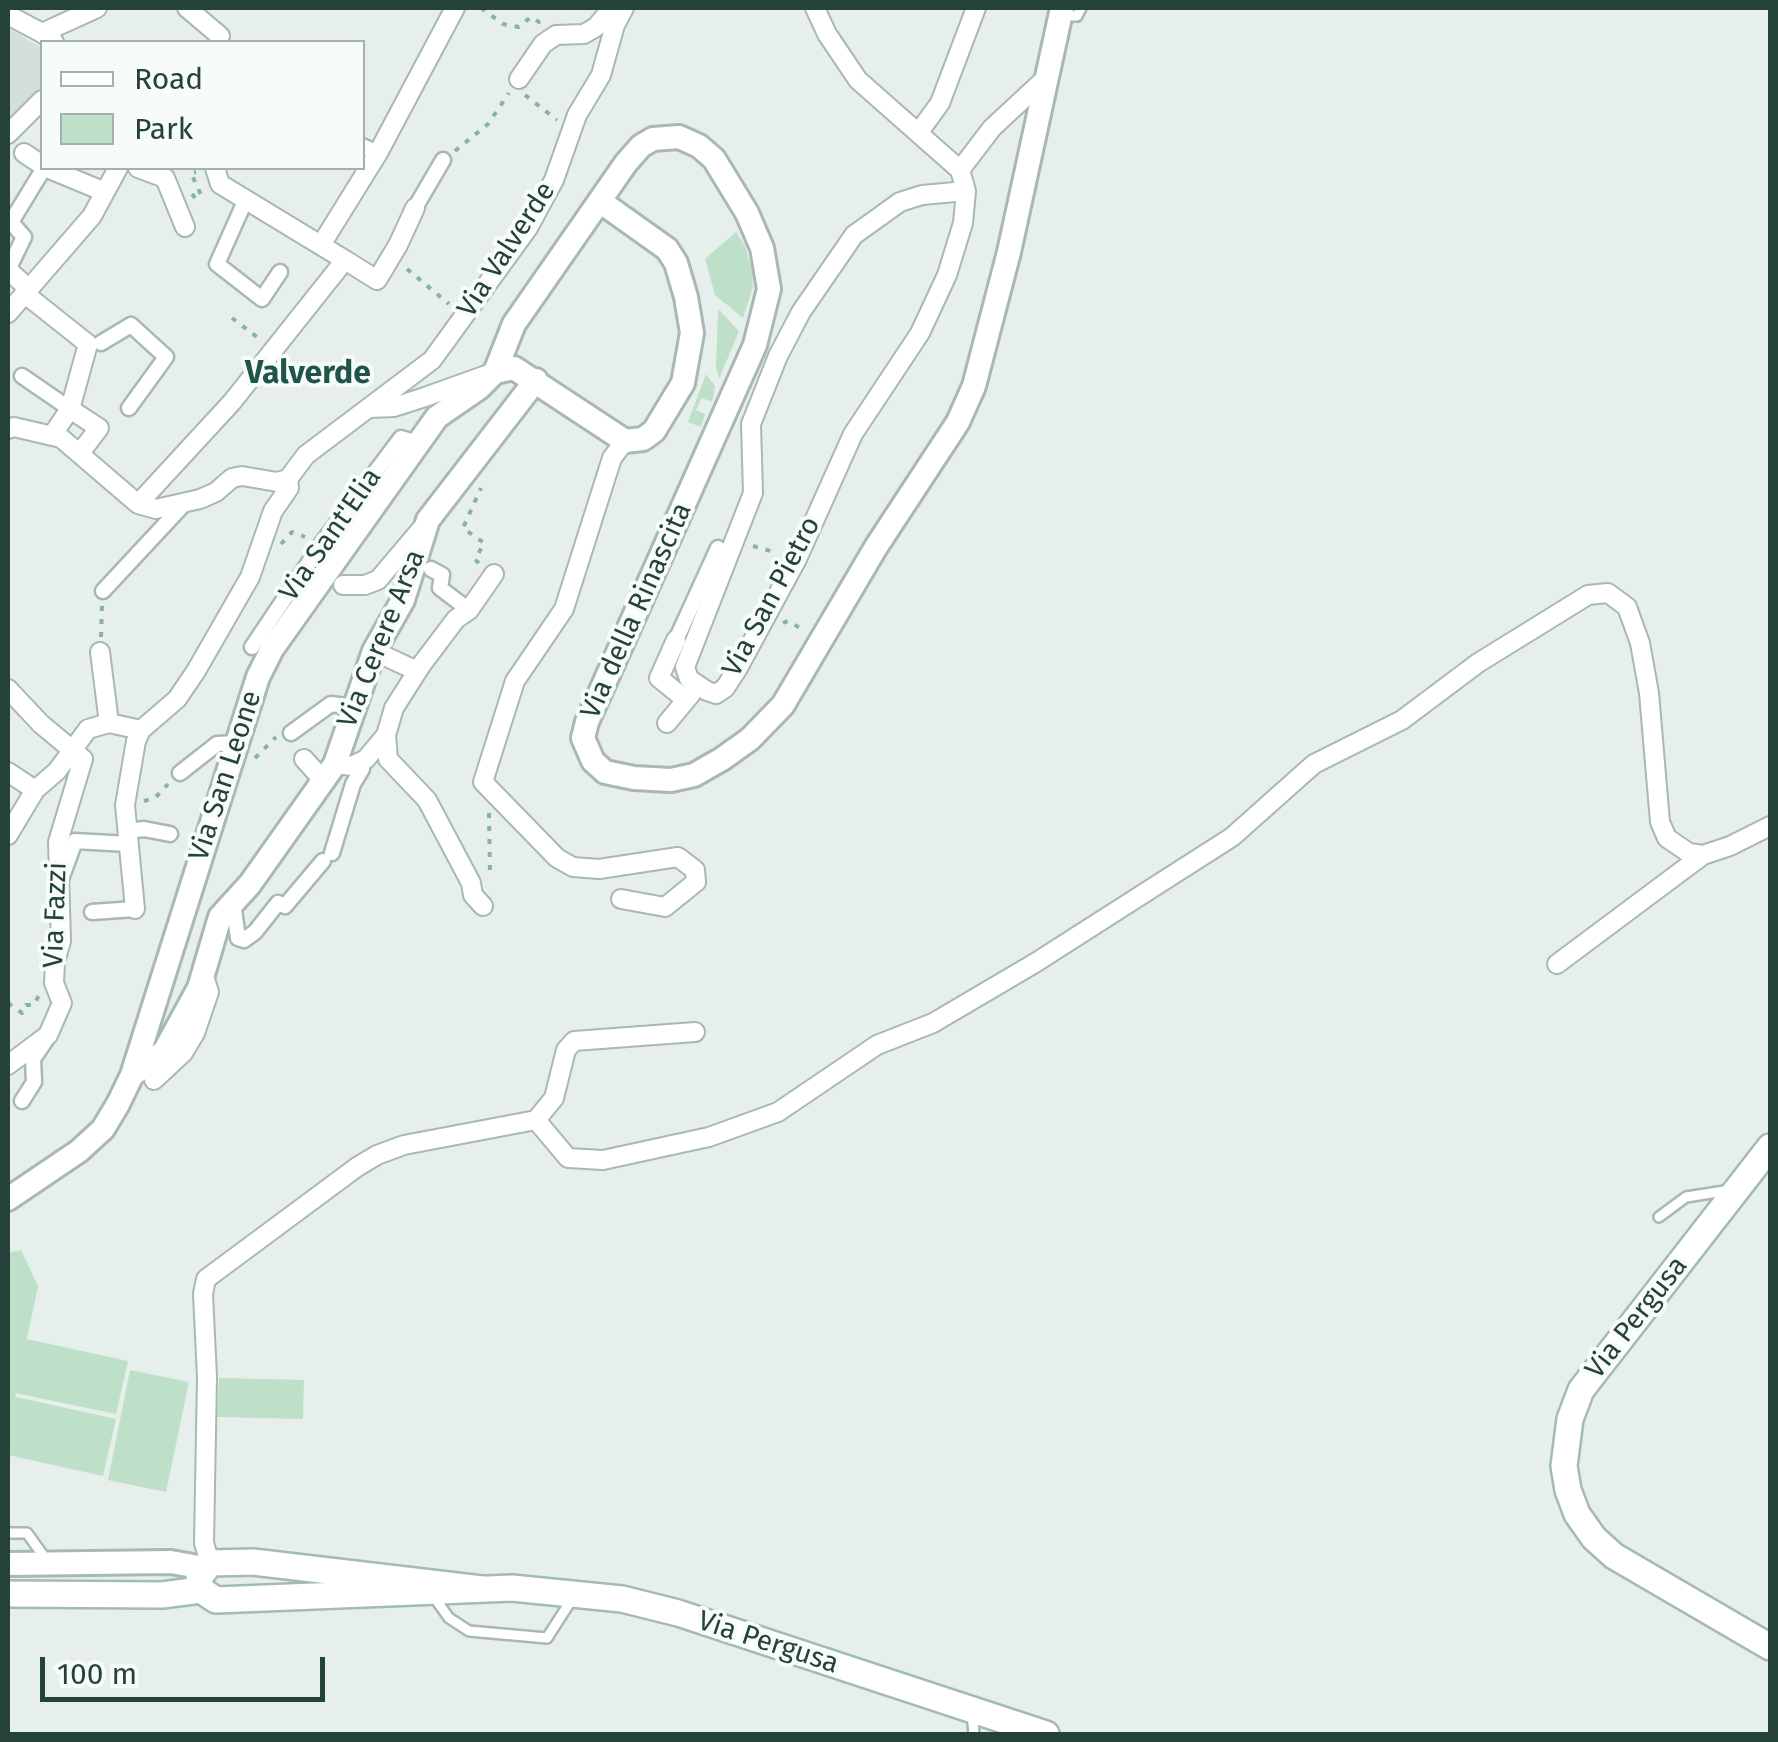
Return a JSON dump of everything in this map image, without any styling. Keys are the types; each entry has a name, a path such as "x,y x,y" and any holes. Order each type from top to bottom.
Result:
{"main road":[{"name":"Via Pergusa","path":"1770,1147 1581,1390 1570,1419 1564,1466 1578,1514 1594,1538 1614,1556 1770,1647"},
{"path":"8,1594 162,1595 210,1570 234,1568 238,1574 237,1588 227,1598"},
{"path":"210,1570 427,1586"},
{"path":"210,1570 210,1598 427,1586"},
{"name":"Via Pergusa","path":"427,1586 622,1599 678,1613 973,1722 1046,1734"}],"street":[{"path":"8,15 48,38 97,8"},
{"path":"187,8 218,40 222,29 204,8"},
{"path":"370,149 456,8"},
{"path":"516,82 543,44 556,36 584,34 596,27 612,8"},
{"name":"Via Valverde","path":"141,730 177,699 196,671 250,576 273,511 306,455 432,360 538,212 576,121 601,75 624,8"},
{"path":"815,8 826,34 858,80 960,170 992,128 1049,74"},
{"path":"919,132 940,103 976,8"},
{"name":"Via della Rinascita","path":"494,372 514,324 641,146 653,139 679,137 699,146 714,159 747,213 762,248 769,289 755,344 583,738 588,753 605,772 670,780 694,775 750,739 783,705 958,422 974,386 1068,10"},
{"path":"8,134 40,102"},
{"path":"24,153 40,164"},
{"path":"218,176 246,199 377,280 443,160"},
{"path":"42,170 10,222 24,238 8,270 88,344 70,409 53,434"},
{"path":"51,170 105,192"},
{"path":"8,313 92,216 117,170"},
{"path":"143,170 165,178 185,226"},
{"path":"321,244 359,170"},
{"name":"Via San Pietro","path":"960,170 966,191 963,223 947,275 920,332 853,434 797,558 724,688 716,694 692,693 685,667 725,550 753,493 751,424 762,392 801,312 841,249 871,220 900,202 966,191"},
{"path":"246,199 218,264 262,299 280,272"},
{"name":"Via Valverde","path":"496,798 483,782 515,680 564,609 612,458 625,441 643,439 654,430 683,383 692,333 676,263 667,249 602,202"},
{"path":"140,505 232,402 345,260"},
{"path":"101,343 131,325 166,357 129,408"},
{"path":"494,372 514,368 625,441"},
{"name":"Via Valverde","path":"370,408 422,398 494,372"},
{"name":"Via San Leone","path":"8,1199 79,1151 103,1129 143,1077 258,677 272,649 437,418 494,372"},
{"path":"22,376 99,428 80,453"},
{"name":"Via Cerere Arsa","path":"143,1077 182,1023 220,917 250,884 328,772 374,651 423,565 428,520 536,380"},
{"path":"8,429 53,434 140,505 156,509 216,492 232,478 288,480"},
{"name":"Via Sant'Elia","path":"252,647 322,543 401,438 418,443"},
{"path":"103,591 184,504"},
{"path":"343,585 365,585 378,580 428,520"},
{"path":"667,723 692,693 659,678 725,550"},
{"path":"423,565 442,576 440,588 469,610"},
{"path":"483,906 473,895 471,882 427,800 388,759 386,735 394,708 417,672 494,574"},
{"path":"536,1120 568,1158 603,1160 709,1137 778,1112 877,1046 933,1022 1035,963 1232,837 1314,764 1402,720 1478,662 1588,595 1608,594 1620,598 1627,606 1650,693 1660,822 1668,838 1689,853 1702,855"},
{"path":"374,651 417,672"},
{"path":"100,652 109,722"},
{"path":"8,689 41,724 72,748"},
{"path":"291,733 331,704 353,706"},
{"path":"8,835 34,790 57,771 88,729 109,722 141,730 124,805 135,909 92,912"},
{"path":"304,760 328,772 359,765 386,735"},
{"path":"180,773 217,744 234,750"},
{"name":"Via Fazzi","path":"48,1035 62,1003 54,983 62,941 58,842 84,760 72,748"},
{"path":"233,902 238,938 244,940 278,903 285,906 328,857 352,784 362,769 359,765"},
{"path":"8,772 34,790"},
{"path":"496,798 557,858 573,867 599,870 678,856 696,870 696,882 666,908 621,899"},
{"path":"1557,964 1702,855 1770,826"},
{"path":"60,884 75,841 127,838 144,829 170,834"},
{"path":"8,1564 171,1562 210,1570 204,1543 206,1280 356,1167 377,1156 404,1146 536,1120 554,1098 566,1050 574,1041 695,1032"},
{"path":"8,1066 48,1035"},
{"path":"22,1102 34,1082 33,1059 48,1035"}],"lane":[{"path":"1658,1217 1686,1198 1738,1188"},
{"path":"8,1532 26,1533 49,1565"},
{"path":"427,1586 449,1618 469,1630 547,1638 575,1593"}],"path":[{"path":"481,8 503,24 519,27 531,16 539,22 545,18 554,26 543,44"},
{"path":"443,160 488,124 516,82 560,123 576,121"},
{"path":"171,194 188,188 195,198 201,195 191,173 202,170"},
{"path":"377,280 395,259 464,316"},
{"path":"232,318 272,349"},
{"path":"470,468 480,475 482,482 463,528 484,543 475,560 494,574"},
{"path":"276,548 292,532 322,543"},
{"path":"725,550 743,558 746,544 797,558"},
{"path":"100,652 103,591"},
{"path":"760,628 788,621 809,633 816,620 832,621"},
{"path":"234,750 254,760 273,738 291,733"},
{"path":"124,805 155,798 180,773"},
{"path":"483,906 489,897 491,872 487,826 490,806 496,798"},
{"path":"8,1002 22,1013 26,1005 34,1006 55,962"}],"shaded area":[{"path":"8,28 40,47 40,89 8,120"}],"green space":[{"path":"736,232 745,246 752,271 753,287 743,318 715,295 705,259"},
{"path":"718,309 739,331 719,379 716,367"},
{"path":"706,374 715,386 712,402 702,398 696,410 705,414 701,427 688,422"},
{"path":"21,1250 38,1286 27,1339 128,1361 116,1414 15,1393 16,1397 116,1419 103,1476 8,1455 8,1253"},
{"path":"130,1370 189,1382 166,1492 108,1480"},
{"path":"219,1378 304,1380 303,1419 217,1417"}],"district":[{"name":"Valverde","path":"308,374"}]}
